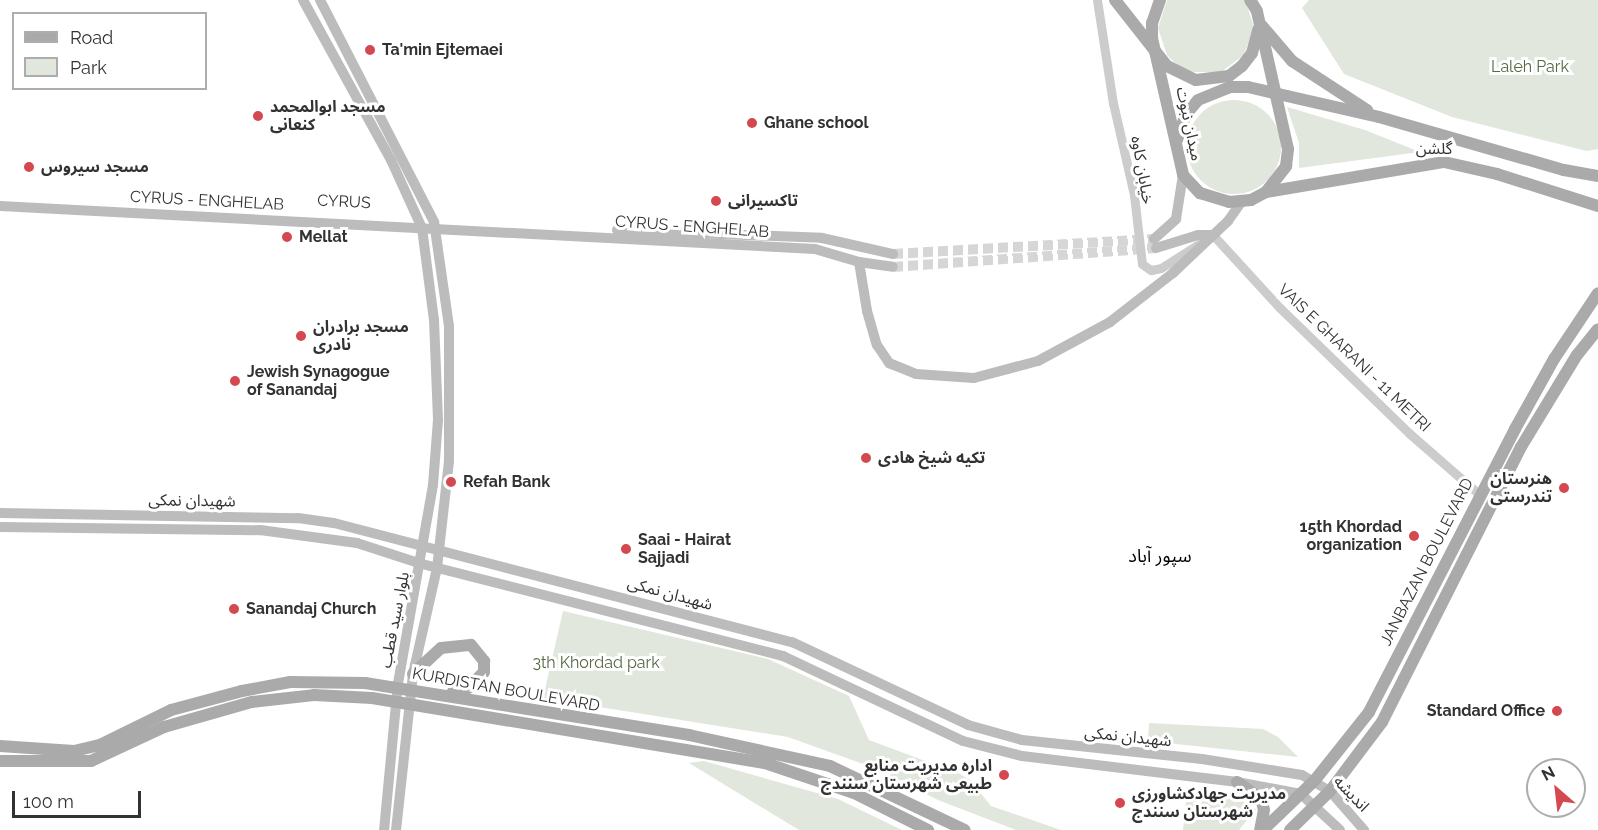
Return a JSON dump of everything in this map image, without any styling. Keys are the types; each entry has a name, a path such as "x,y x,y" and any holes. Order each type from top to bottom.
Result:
{"main road":[{"name":"بلوار سید قطب","path":"303,0 421,224 434,320 438,420 422,564 402,687 392,728 384,830"},
{"name":"بلوار سید قطب","path":"320,0 435,225 449,326 451,403 439,553 413,674 396,830"},
{"path":"1115,0 1155,50 1180,75 1213,81 1229,76 1247,59 1258,37 1256,8"},
{"name":"میدان نبوت","path":"1160,0 1152,22 1155,50 1183,175 1200,193 1216,201 1242,201 1266,192"},
{"path":"1256,8 1288,149 1286,166 1266,192"},
{"path":"1256,8 1292,61 1379,117"},
{"path":"337,63 350,57"},
{"path":"1176,147 1179,130 1198,100 1230,87 1275,92"},
{"name":"گلشن","path":"1275,92 1379,117 1596,178"},
{"name":"گلشن","path":"1266,192 1444,162 1595,201"},
{"path":"1183,175 1176,219 1155,244 1198,235 1213,235"},
{"name":"CYRUS","path":"0,199 421,224"},
{"path":"893,267 859,262 870,322 877,345 890,363 916,374 974,378 1038,361 1092,333 1162,283 1213,235 1242,201"},
{"name":"CYRUS - ENGHELAB","path":"0,206 421,224 815,249 859,262"},
{"name":"CYRUS - ENGHELAB","path":"435,225 822,238 893,254"},
{"name":"JANBAZAN BOULEVARD","path":"1262,830 1315,780 1369,712 1480,495 1545,375 1598,293"},
{"path":"1290,830 1330,791 1382,722 1521,447 1577,355 1598,329"},
{"name":"شهیدان نمکی","path":"0,513 298,518 334,523 439,553 574,585 792,642 968,725 1022,740 1214,760 1269,768 1315,780"},
{"path":"188,516 189,530"},
{"name":"شهیدان نمکی","path":"0,527 260,530 332,538 437,568 783,656 963,741 1022,756 1237,782 1301,794"},
{"path":"570,601 574,585"},
{"path":"413,674 441,648 471,645 484,661 479,681 468,688 445,694"},
{"name":"KURDISTAN BOULEVARD","path":"0,746 53,752 88,748 171,710 270,684 314,680 402,687 591,722 689,735 830,766 964,830"},
{"path":"402,687 402,703"},
{"name":"KURDISTAN BOULEVARD","path":"0,761 61,764 92,761 164,727 276,698 314,695 402,703 765,763 854,793 928,830"},
{"name":"اندیشه","path":"1315,780 1330,791 1364,830"},
{"path":"1237,782 1261,799 1264,816 1262,830"},
{"name":"اندیشه","path":"1301,794 1340,830"}],"street":[{"name":"خیابان کاوه","path":"1097,0 1113,103 1134,195 1137,243 1142,264 1151,270 1213,235"},
{"name":"VAIS E GHARANI - 11 METRI","path":"1213,235 1280,308 1395,420 1480,495"}],"green space":[{"path":"1167,0 1245,0 1254,27 1244,55 1221,72 1191,72 1178,66 1167,55 1158,28"},
{"name":"Laleh Park","path":"1309,0 1598,0 1598,149 1587,151 1452,117 1344,74 1302,8"},
{"path":"1234,100 1252,103 1267,114 1278,129 1281,147 1278,165 1267,180 1252,191 1234,194 1216,191 1201,180 1190,165 1187,147 1190,129 1201,114 1216,103"},
{"path":"1287,107 1365,130 1420,152 1299,168 1299,143"},
{"name":"3th Khordad park","path":"563,611 768,659 849,696 869,740 960,774 970,780 991,806 1061,830 1016,830 938,800 877,769 788,737 543,698"},
{"path":"1149,723 1263,729 1278,737 1298,757 1148,741"},
{"path":"704,761 838,799 902,830 799,830 689,763"},
{"path":"1187,793 1230,794 1256,809 1239,830 1183,830"}],"tunnel":[{"path":"893,254 1154,239"},
{"path":"893,267 1156,248"}],"place":[{"name":"Ta'min Ejtemaei","path":"370,50"},
{"name":"مسجد ابوالمحمد کنعانی","path":"258,116"},
{"name":"Ghane school","path":"752,123"},
{"name":"مسجد سیروس","path":"29,167"},
{"name":"تاکسیرانی","path":"716,201"},
{"name":"Mellat","path":"287,237"},
{"name":"مسجد برادران نادری","path":"301,336"},
{"name":"Jewish Synagogue of Sanandaj","path":"235,381"},
{"name":"تکیه شیخ هادی","path":"866,458"},
{"name":"Refah Bank","path":"451,482"},
{"name":"هنرستان تندرستی","path":"1564,488"},
{"name":"15th Khordad organization","path":"1414,536"},
{"name":"Saai - Hairat Sajjadi","path":"626,549"},
{"name":"Sanandaj Church","path":"234,609"},
{"name":"Standard Office","path":"1557,711"},
{"name":"اداره مدیریت منابع طبیعی شهرستان سنندج","path":"1004,775"},
{"name":"مدیریت جهادکشاورزی شهرستان سنندج","path":"1120,803"}],"district":[{"name":"سپور آباد","path":"1160,556"}]}
